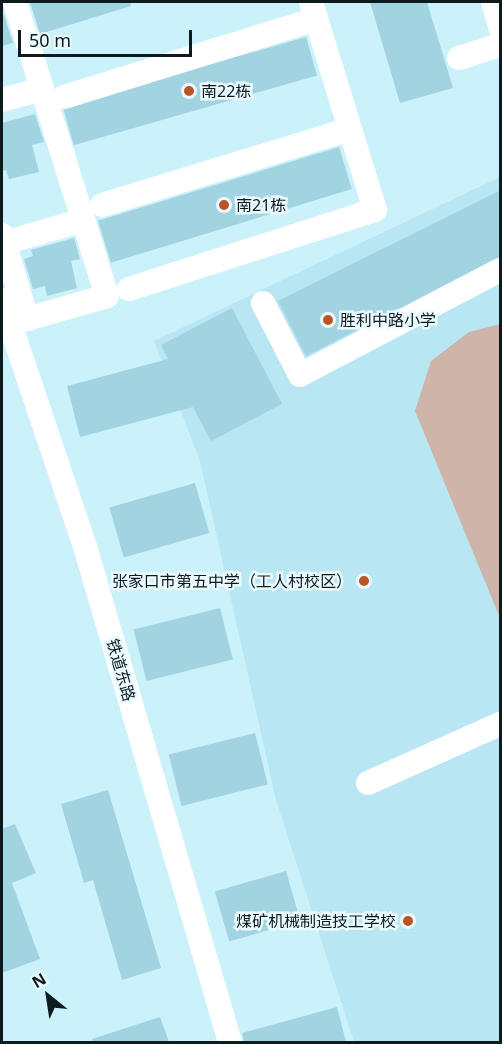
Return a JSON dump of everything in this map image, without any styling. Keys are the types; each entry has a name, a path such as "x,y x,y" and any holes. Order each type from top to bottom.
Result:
{"street":[{"path":"493,2 501,27"},
{"path":"11,6 53,93 83,220 107,296 27,319 3,239 83,220"},
{"path":"2,100 53,93 313,10 375,210 129,289"},
{"path":"459,58 501,45"},
{"path":"102,205 350,129"},
{"path":"263,303 300,375 501,270"},
{"name":"铁道东路","path":"2,300 86,550 230,1042"},
{"path":"368,783 501,724"}],"shaded area":[{"path":"500,177 500,1042 354,1042 276,800 200,461 154,341"},
{"path":"500,324 500,618 415,411 431,361 469,332"}],"building":[{"path":"30,2 130,2 131,6 40,34"},
{"path":"370,2 427,2 453,88 400,103"},
{"path":"4,15 13,43 2,46 2,16"},
{"name":"南22栋","path":"306,37 317,75 74,145 63,107"},
{"path":"35,114 44,142 32,145 39,172 9,179 6,170 2,171 2,123"},
{"name":"南21栋","path":"339,147 352,189 111,263 98,221"},
{"path":"501,190 501,256 306,356 278,301"},
{"path":"74,238 80,259 71,261 77,288 47,296 45,286 33,289 24,259 33,256 31,250"},
{"path":"232,308 282,404 211,441 193,407 80,437 67,386 168,359 161,345"},
{"path":"195,483 209,533 124,558 109,508"},
{"path":"220,608 233,659 146,681 134,630"},
{"path":"255,733 268,784 181,806 169,755"},
{"path":"108,790 161,968 122,980 93,880 84,883 61,804"},
{"path":"15,824 36,873 12,883 40,959 2,973 2,829"},
{"path":"286,871 300,921 229,941 215,891"},
{"path":"337,1007 346,1042 244,1042 242,1033"},
{"path":"160,1017 169,1042 93,1042 92,1039"}],"place":[{"name":"南22栋","path":"189,91"},
{"name":"南21栋","path":"224,205"},
{"name":"胜利中路小学","path":"328,320"},
{"name":"张家口市第五中学（工人村校区）","path":"364,581"},
{"name":"煤矿机械制造技工学校","path":"408,921"}]}
